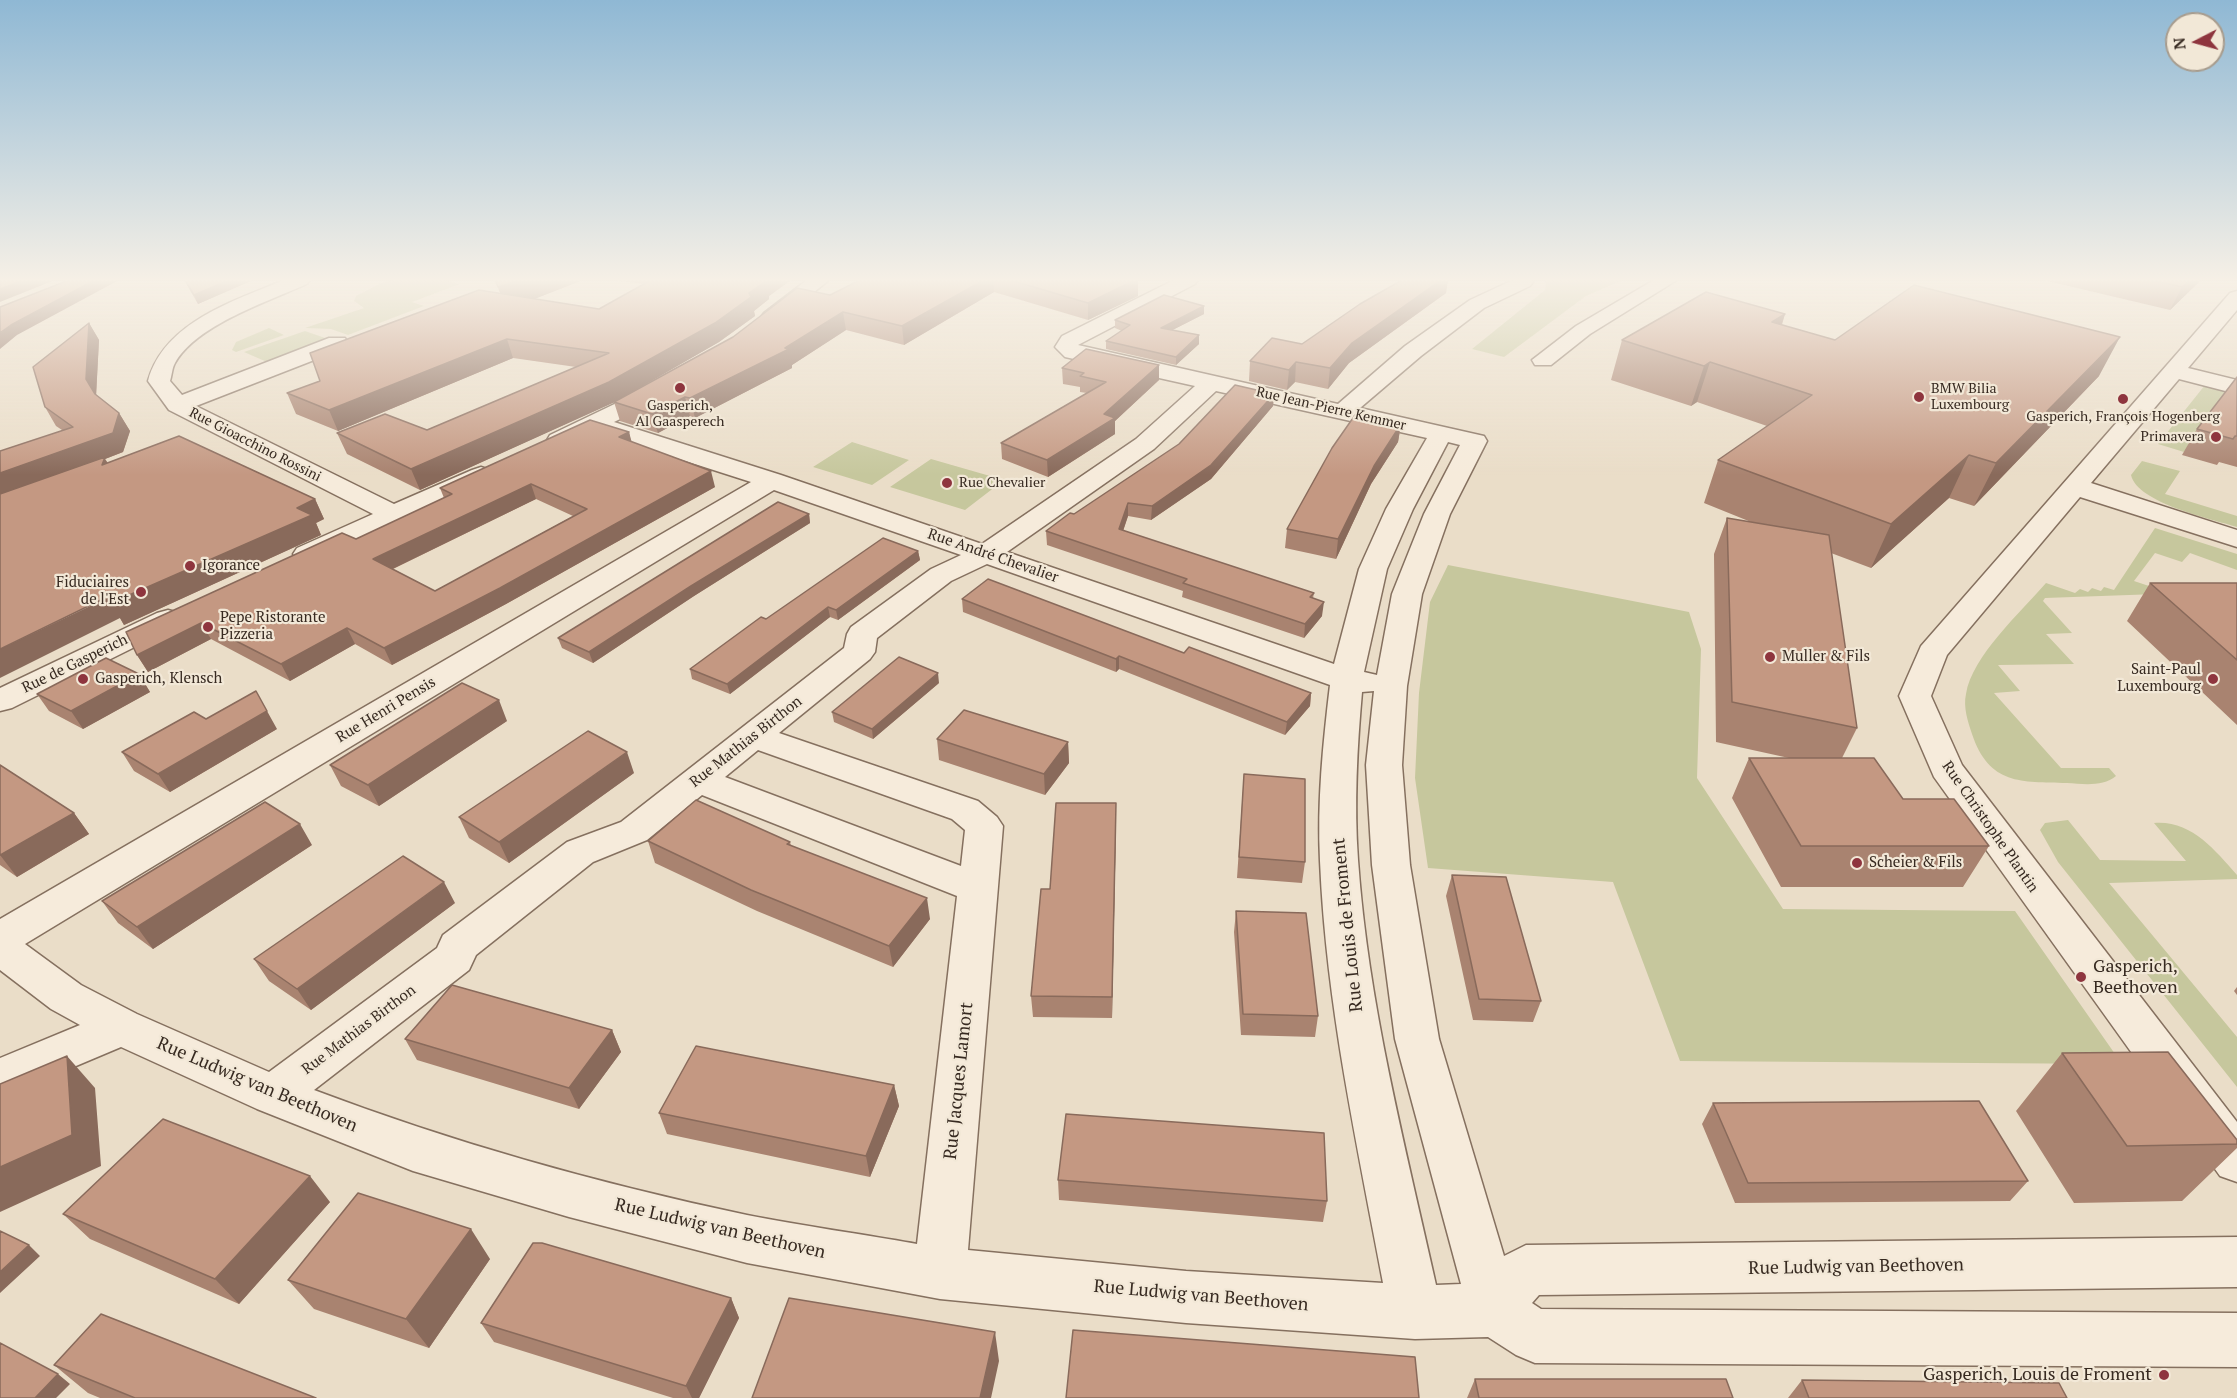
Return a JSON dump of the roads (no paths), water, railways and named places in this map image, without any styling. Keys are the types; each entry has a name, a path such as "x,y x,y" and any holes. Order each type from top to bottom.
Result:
{"street":[{"name":"Rue Gioacchino Rossini","path":"179,345 164,363 159,381 177,405 393,514"},
{"path":"177,405 331,345"},
{"name":"Rue Jean-Pierre Kemmer","path":"1067,345 1066,347 1074,352 1447,435"},
{"path":"1343,411 1421,345"},
{"path":"1543,360 1563,345"},
{"name":"Rue Christophe Plantin","path":"2197,345 1932,653 1915,696 1946,769 2237,1160"},
{"path":"2175,371 2237,387"},
{"path":"541,448 595,424 676,381"},
{"name":"Rue Mathias Birthon","path":"273,1095 454,958 458,946 580,852 634,831 859,652 862,634 942,575 986,554 1145,444 1211,382"},
{"name":"Rue André Chevalier","path":"595,424 772,480 1345,680 1391,686"},
{"path":"189,439 220,427"},
{"path":"1447,435 1475,441 1437,514 1407,594 1391,686 1384,765 1391,865 1417,1039 1494,1310 1535,1336 2237,1340"},
{"name":"Rue Louis de Froment","path":"1415,1312 1360,1032 1339,868 1336,783 1345,680 1367,587 1400,506 1447,435"},
{"path":"281,566 497,468"},
{"name":"Rue Henri Pensis","path":"0,939 772,480"},
{"path":"2076,487 2237,539"},
{"path":"1400,506 1437,514"},
{"name":"Rue de Gasperich","path":"0,701 196,606"},
{"name":"Rue Jacques Lamort","path":"753,736 964,810 984,826 940,1273"},
{"path":"698,780 977,888"},
{"name":"Rue Ludwig van Beethoven","path":"0,946 66,997 122,1027 273,1095 413,1149 569,1194 747,1239 940,1273 1186,1297 1415,1312 1494,1310 1526,1270 2237,1262"},
{"path":"0,1078 122,1027"}],"place":[{"name":"Gasperich, Al Gaasperech","path":"680,388"},
{"name":"BMW Bilia Luxembourg","path":"1919,397"},
{"name":"Gasperich, François Hogenberg","path":"2123,399"},
{"name":"Primavera","path":"2216,437"},
{"name":"Rue Chevalier","path":"947,483"},
{"name":"Igorance","path":"190,566"},
{"name":"Fiduciaires de l'Est","path":"141,592"},
{"name":"Pepe Ristorante Pizzeria","path":"208,627"},
{"name":"Muller & Fils","path":"1770,657"},
{"name":"Gasperich, Klensch","path":"83,679"},
{"name":"Saint-Paul Luxembourg","path":"2213,679"},
{"name":"Scheier & Fils","path":"1857,863"},
{"name":"Gasperich, Beethoven","path":"2081,977"},
{"name":"Gasperich, Louis de Froment","path":"2164,1375"}]}
